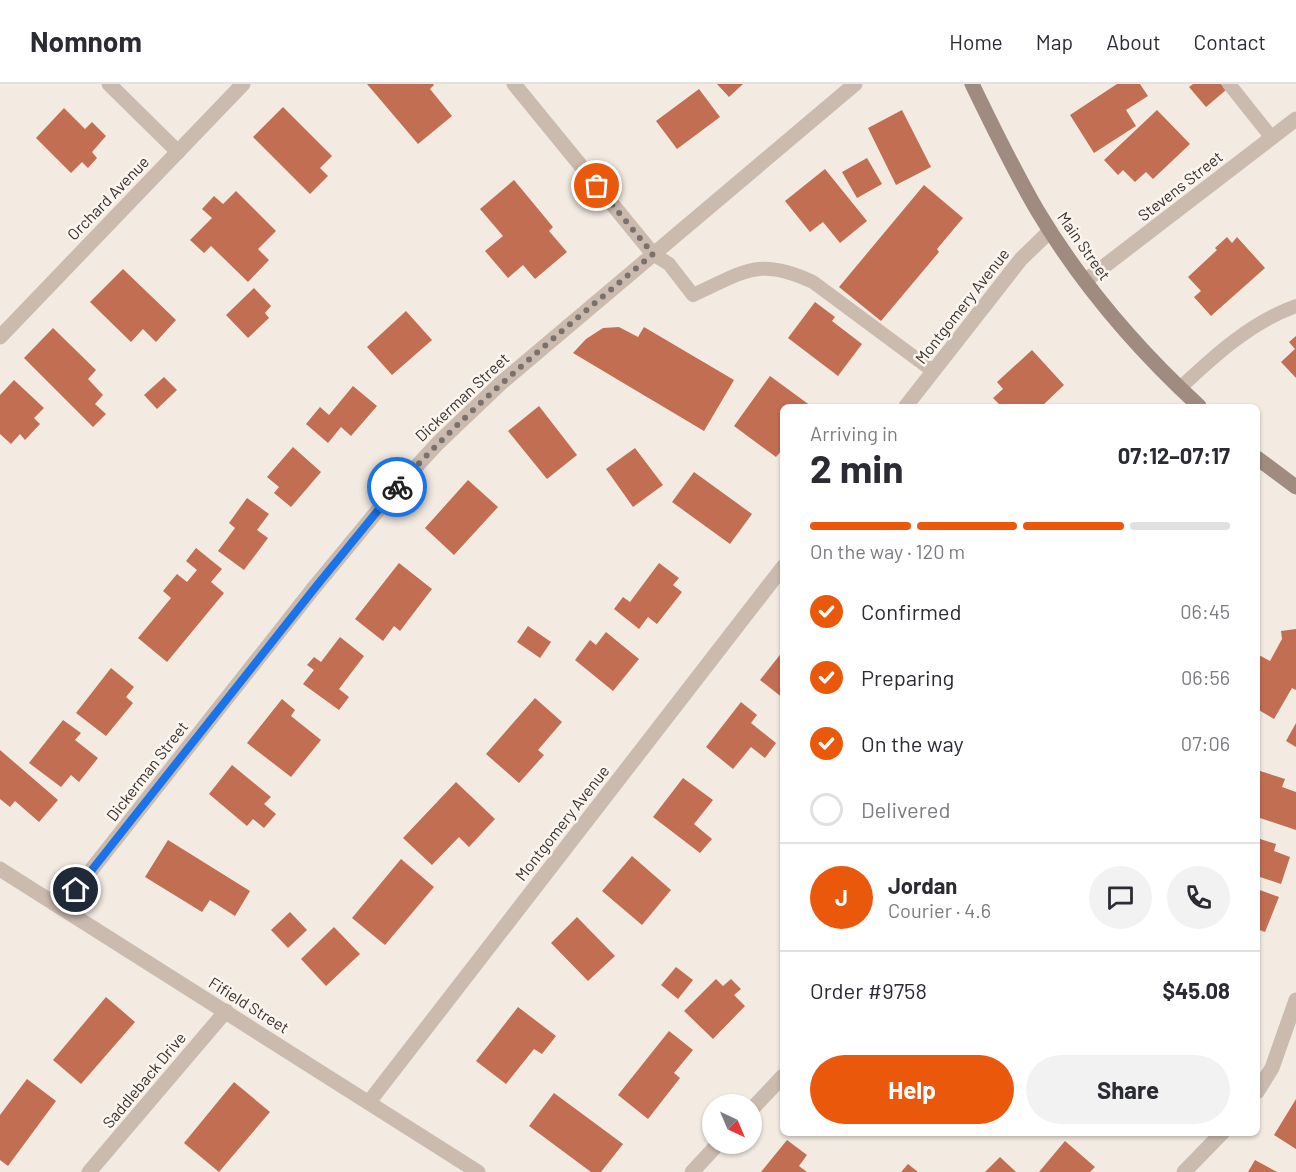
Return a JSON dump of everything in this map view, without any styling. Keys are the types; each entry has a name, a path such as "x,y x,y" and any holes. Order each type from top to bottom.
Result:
{"main road":[{"name":"Main Street","path":"972,84 1012,166 1050,231 1085,281 1141,348 1194,404"},
{"path":"1260,460 1296,487"}],"street":[{"path":"109,84 178,152"},
{"name":"Orchard Avenue","path":"0,337 243,84"},
{"path":"514,84 653,254"},
{"name":"Dickerman Street","path":"62,907 307,598 393,492 438,442 501,383 855,84"},
{"name":"Stevens Street","path":"1085,281 1296,119"},
{"name":"Montgomery Avenue","path":"908,404 1021,259 1050,231"},
{"name":"Montgomery Avenue","path":"369,1102 780,571"},
{"name":"Fifield Street","path":"0,869 478,1172"},
{"path":"1260,1087 1272,1068 1296,1000"},
{"name":"Saddleback Drive","path":"89,1172 225,1011"},
{"path":"762,1098 780,1079"},
{"path":"1184,1172 1219,1136"},
{"path":"692,1172 709,1154"}],"lane":[{"path":"1229,84 1272,138"},
{"path":"653,254 669,264 693,295 750,269 771,267 791,272 813,282 933,371"},
{"path":"1180,388 1250,329 1281,311 1296,306"}],"building":[{"path":"367,84 433,84 430,89 452,116 418,144"},
{"path":"717,84 743,84 729,97"},
{"path":"1117,84 1140,84 1148,96 1126,110 1136,126 1094,153 1070,115"},
{"path":"1193,84 1221,84 1226,90 1206,107 1189,87"},
{"path":"699,89 720,117 677,149 656,121"},
{"path":"283,107 332,156 320,168 328,176 310,194 253,137"},
{"path":"64,108 85,129 92,122 106,136 92,152 97,158 88,168 82,162 71,173 36,138"},
{"path":"902,110 931,167 896,185 868,128"},
{"path":"1157,110 1190,144 1153,179 1146,172 1135,182 1123,170 1118,175 1104,160"},
{"path":"867,158 882,184 857,198 842,172"},
{"path":"825,169 867,221 840,243 823,222 810,232 785,201"},
{"path":"514,180 553,227 549,231 567,252 535,279 523,265 508,278 485,251 503,236 480,209"},
{"path":"924,185 963,218 937,249 939,252 881,321 839,287"},
{"path":"236,191 276,231 258,249 269,260 248,282 211,246 204,253 190,240 212,218 202,209 214,196 223,204"},
{"path":"1227,237 1232,243 1237,237 1265,268 1211,316 1194,297 1201,291 1188,277 1217,250 1215,248"},
{"path":"123,269 176,320 156,342 143,329 131,342 90,302"},
{"path":"254,288 271,306 265,313 269,318 248,338 226,315"},
{"path":"815,302 835,317 832,321 862,344 838,376 788,338"},
{"path":"406,311 432,340 392,375 367,347"},
{"path":"619,327 638,337 644,327 734,380 704,431 573,353 586,339 603,328"},
{"path":"53,328 96,370 88,379 103,395 95,404 106,414 93,427 24,358"},
{"path":"1296,336 1296,378 1281,362 1295,349 1289,342"},
{"path":"1032,350 1064,385 1044,404 999,404 993,398 1003,389 997,382"},
{"path":"770,376 808,404 780,404 780,452 776,457 734,426"},
{"path":"164,377 177,390 157,409 144,395"},
{"path":"14,380 44,408 34,418 40,424 25,440 20,434 11,444 0,434 0,395"},
{"path":"353,386 377,406 351,436 341,427 328,443 306,424 320,407 329,415"},
{"path":"539,406 577,455 547,479 508,431"},
{"path":"293,447 321,472 291,507 274,493 279,487 267,477"},
{"path":"635,448 663,485 633,507 606,469"},
{"path":"694,472 752,514 730,544 672,502"},
{"path":"468,480 498,507 454,555 425,528"},
{"path":"247,498 269,514 257,530 268,538 244,570 218,551 235,528 229,523"},
{"path":"196,548 222,569 211,582 224,593 167,662 138,638 171,598 163,591 177,574 187,582 197,570 186,561"},
{"path":"399,563 432,589 400,631 394,626 383,641 355,619"},
{"path":"659,563 679,578 673,585 682,592 657,624 648,617 639,629 614,609 623,597 630,602"},
{"path":"528,626 551,642 540,658 517,642"},
{"path":"1296,629 1296,690 1292,688 1274,719 1260,711 1260,656 1270,661 1282,639 1281,631"},
{"path":"606,632 639,659 613,691 575,660 590,640 596,645"},
{"path":"340,637 364,656 339,689 349,697 339,710 303,684 314,670 307,665 314,657 321,662"},
{"path":"780,655 780,696 760,680"},
{"path":"111,668 134,687 126,697 133,703 106,736 76,713"},
{"path":"535,698 562,722 538,750 544,755 519,783 486,754"},
{"path":"282,699 295,710 291,716 321,740 291,777 247,743"},
{"path":"741,702 757,715 751,723 776,743 765,758 751,747 733,769 706,747"},
{"path":"63,720 81,733 75,740 98,758 79,782 71,775 61,787 29,763"},
{"path":"1296,723 1296,747 1286,741"},
{"path":"0,750 58,800 39,822 15,801 10,807 0,799"},
{"path":"232,765 271,797 264,804 276,814 264,828 253,819 247,826 209,794"},
{"path":"1260,771 1285,779 1282,787 1296,792 1296,830 1260,818"},
{"path":"683,778 713,800 694,824 712,839 700,853 653,817"},
{"path":"456,782 495,819 469,847 459,837 432,865 403,838"},
{"path":"1260,839 1276,844 1274,851 1290,857 1281,884 1260,877"},
{"path":"168,840 250,891 235,916 210,900 202,912 145,877"},
{"path":"632,856 671,890 642,925 602,891"},
{"path":"401,859 434,887 385,945 352,918"},
{"path":"1260,890 1279,897 1265,932 1260,930"},
{"path":"290,912 307,930 288,948 271,930"},
{"path":"577,917 615,956 588,981 551,943"},
{"path":"334,927 360,954 326,986 301,959"},
{"path":"676,967 693,980 678,999 661,985"},
{"path":"716,979 723,986 731,979 741,989 734,995 745,1006 713,1039 684,1011"},
{"path":"106,997 135,1022 81,1084 53,1060"},
{"path":"518,1007 556,1036 542,1054 534,1049 506,1084 476,1061"},
{"path":"669,1031 693,1050 674,1073 680,1078 648,1119 618,1095"},
{"path":"27,1079 56,1101 8,1166 0,1160 0,1115"},
{"path":"234,1082 270,1112 219,1172 184,1143"},
{"path":"554,1093 623,1144 601,1172 591,1172 529,1126"},
{"path":"1296,1099 1296,1149 1274,1135"},
{"path":"787,1140 807,1155 799,1166 807,1172 761,1172"},
{"path":"1065,1141 1095,1167 1090,1172 1039,1172"},
{"path":"1000,1157 1016,1172 985,1172"},
{"path":"1255,1160 1277,1172 1248,1172"},
{"path":"908,1164 918,1172 901,1172"}],"way so far":[{"path":"397,487 438,442 501,383 653,254 597,186"}],"route":[{"path":"76,890 397,487"}]}
